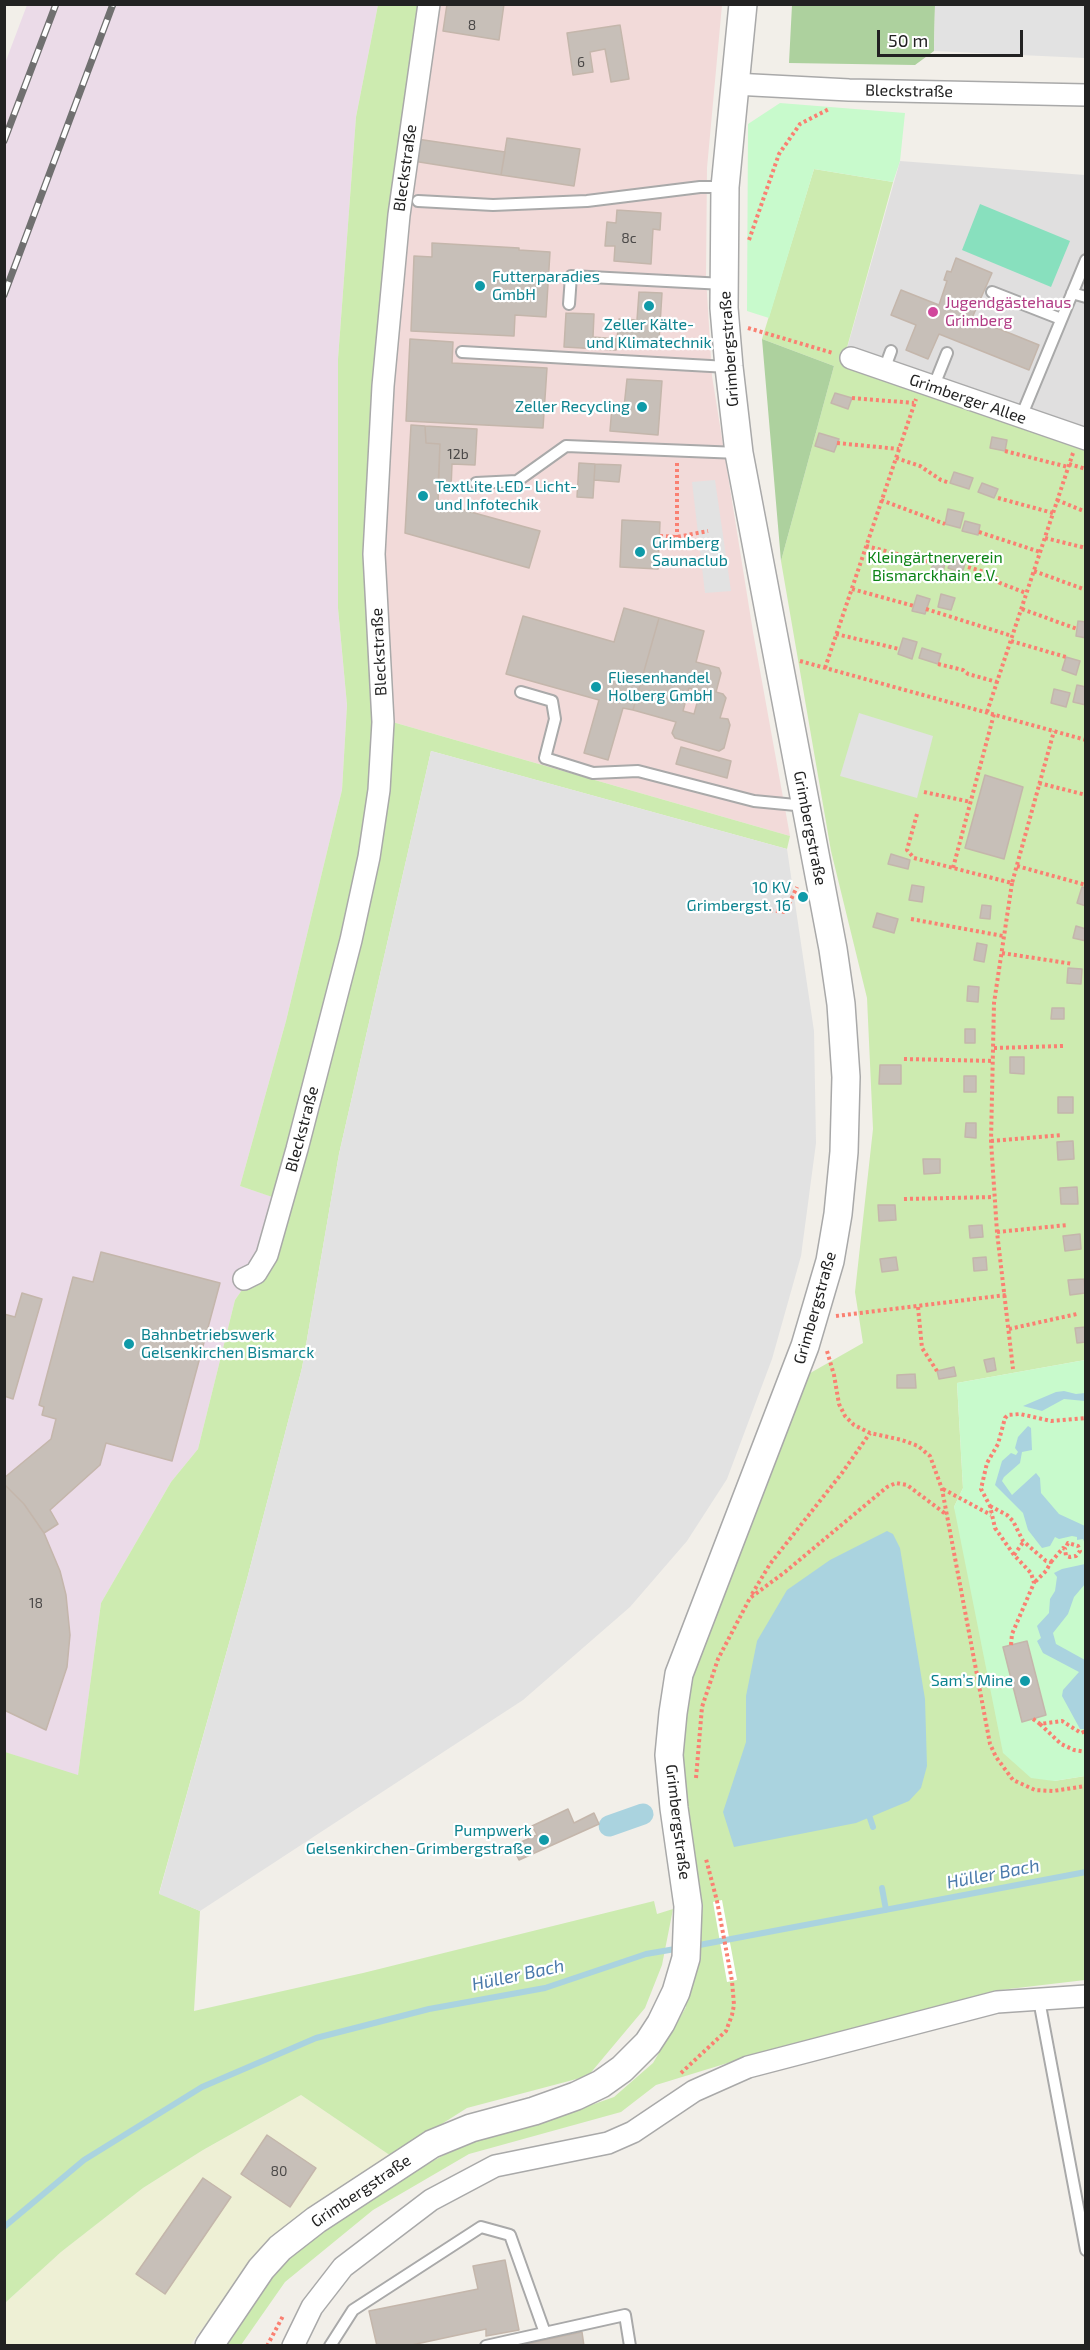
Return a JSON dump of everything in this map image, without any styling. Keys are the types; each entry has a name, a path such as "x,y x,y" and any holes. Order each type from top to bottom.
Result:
{"street":[{"name":"Bleckstraße","path":"244,1279 256,1273 267,1255 297,1149 351,940 369,857 379,790 383,722 374,554 383,397 399,215 429,4"},
{"name":"Grimbergstraße","path":"209,2346 261,2269 294,2236 432,2144 471,2128 566,2100 601,2084 622,2069 648,2043 668,2010 676,1992 687,1946 688,1906 669,1755 672,1713 679,1674 790,1389 818,1306 830,1261 838,1214 844,1152 846,1077 841,1004 833,949 739,453 729,367 724,296 725,187 743,4"},
{"name":"Bleckstraße","path":"734,84 849,90 1086,95"},
{"name":"Grimberger Allee","path":"850,358 887,361 923,392 1021,417 1082,439"},
{"path":"293,2346 312,2307 343,2267 431,2200 495,2166 608,2144 633,2132 694,2091 748,2067 997,2002 1086,1996"}],"lane":[{"path":"418,201 493,205 586,201 700,187 725,187"},
{"path":"1021,417 1086,260"},
{"path":"569,304 571,276 724,296"},
{"path":"992,292 1061,319"},
{"path":"1072,293 1086,297"},
{"path":"462,352 729,367"},
{"path":"923,392 947,353"},
{"path":"476,483 517,481 566,446 739,453"},
{"path":"521,692 552,701 555,719 545,758 592,773 638,771 754,801 806,806"},
{"path":"1039,2000 1086,2250"},
{"path":"330,2346 352,2310 481,2227 510,2235 545,2333"},
{"path":"486,2346 624,2315 630,2346"}],"path":[{"path":"748,242 779,154 800,124 837,105 849,90"},
{"path":"724,296 744,327 850,358"},
{"path":"825,668 899,449 923,392 852,398"},
{"path":"987,712 1069,465 1082,439"},
{"path":"837,443 899,449"},
{"path":"677,450 677,537"},
{"path":"1005,451 1086,469"},
{"path":"896,458 920,466 940,480 950,483"},
{"path":"998,498 1053,513"},
{"path":"881,500 945,524"},
{"path":"1058,500 1086,512"},
{"path":"660,537 677,537 708,531"},
{"path":"979,532 1040,552"},
{"path":"1045,538 1086,548"},
{"path":"866,546 933,563"},
{"path":"968,567 994,575 1000,583 1027,593"},
{"path":"1034,571 1086,590"},
{"path":"852,589 914,606"},
{"path":"926,609 1066,657"},
{"path":"1022,609 1077,629"},
{"path":"836,634 899,649"},
{"path":"777,655 987,712"},
{"path":"938,664 997,682"},
{"path":"987,712 979,710 1086,740"},
{"path":"953,868 994,714"},
{"path":"1012,1369 994,1197 992,1141 994,1003 1012,883 1054,731"},
{"path":"1039,783 1086,795"},
{"path":"924,792 971,802"},
{"path":"917,814 907,850 914,858 1012,883"},
{"path":"1017,867 1086,885"},
{"path":"770,910 785,912 802,879"},
{"path":"911,919 1003,936"},
{"path":"1002,953 1073,964"},
{"path":"994,1048 1064,1046"},
{"path":"904,1059 994,1061"},
{"path":"992,1141 1062,1135"},
{"path":"904,1198 994,1197"},
{"path":"997,1232 1068,1225"},
{"path":"818,1306 832,1316 844,1317 1006,1295"},
{"path":"918,1307 922,1348 937,1371"},
{"path":"1009,1329 1077,1314"},
{"path":"834,1375 839,1404 845,1416 854,1425 870,1433 918,1446 930,1456 942,1489 990,1744 1005,1772 1013,1780 1029,1788 1053,1791 1086,1786"},
{"path":"1034,1583 1031,1573 1014,1555 995,1528 990,1506 981,1489 987,1463 998,1444 1005,1418 1008,1415 1020,1414 1051,1422 1086,1420"},
{"path":"695,1788 702,1707 718,1659 770,1563 842,1473 870,1433"},
{"path":"750,1598 785,1572 867,1502 896,1483 906,1485 947,1515"},
{"path":"942,1489 991,1515"},
{"path":"990,1506 999,1509 1013,1521 1024,1541 1046,1561 1051,1562"},
{"path":"1014,1555 1024,1541"},
{"path":"1011,1645 1012,1634 1034,1583 1046,1571 1059,1550 1065,1549"},
{"path":"1033,1719 1061,1744 1086,1752"},
{"path":"1040,1724 1062,1720 1081,1733 1085,1732"},
{"path":"675,2078 726,2031 734,2005 732,1981 717,1901 705,1856"}],"shaded area":[{"path":"27,5 378,5 356,117 338,359 338,608 347,705 342,790 286,1021 240,1186 279,1199 255,1271 235,1300 198,1449 171,1482 101,1603 78,1776 4,1752 4,66"},
{"path":"430,5 722,5 707,168 706,277 712,376 753,632 790,836 389,721 380,555 388,387"},
{"path":"935,5 1085,5 1085,58 934,51"},
{"path":"900,161 1085,175 1085,436 846,352"},
{"path":"715,480 731,591 705,593 692,482"},
{"path":"859,713 933,736 917,798 840,776"},
{"path":"431,751 787,849 814,1031 816,1143 801,1256 772,1359 727,1479 687,1541 630,1607 523,1700 200,1911 159,1894 247,1579 302,1368 339,1154"}],"green space":[{"path":"378,5 428,5 379,383 389,721 790,836 787,849 431,751 339,1154 302,1368 247,1579 159,1893 200,1911 194,2011 363,1973 654,1901 657,1914 673,1909 662,1965 645,2008 588,2076 467,2108 391,2156 301,2095 203,2150 143,2188 61,2252 5,2303 5,1752 78,1775 101,1603 171,1482 198,1449 235,1300 255,1271 278,1199 240,1186 286,1021 342,790 347,705 338,608 338,359 356,117"},
{"path":"792,5 935,5 934,51 915,65 789,63"},
{"path":"780,103 905,113 900,161 893,182 814,169 769,318 747,311 748,124"},
{"name":"Kleingärtnerverein Bismarckhain e.V.","path":"814,169 893,182 846,351 1085,443 1085,1360 957,1383 963,1488 954,1507 1054,1781 1085,1776 1085,1980 1000,1990 731,2062 656,2085 621,2112 469,2154 373,2210 285,2282 241,2345 222,2345 219,2343 299,2245 380,2190 466,2143 532,2126 614,2097 653,2063 686,2007 683,1993 680,1755 688,1673 805,1376 863,1343 855,1292 873,1129 867,998 831,851 781,561 834,366 762,339"},
{"path":"980,204 1070,241 1051,287 962,250"},
{"path":"762,339 834,366 781,561"},
{"path":"1085,1360 1085,1776 1054,1781 1031,1778 1003,1753 954,1507 963,1488 957,1383"},
{"path":"301,2095 391,2156 252,2263 190,2345 5,2346 5,2303 61,2252 143,2188 203,2150"}],"water":[{"path":"1056,1392 1076,1394 1085,1393 1085,1401 1064,1399 1042,1411 1023,1406"},
{"path":"1028,1426 1031,1428 1032,1450 1022,1452 1020,1463 1002,1481 1012,1495 1036,1473 1040,1478 1041,1493 1059,1514 1085,1526 1085,1544 1083,1539 1077,1540 1077,1537 1059,1539 1055,1537 1050,1546 1042,1548 1028,1530 1023,1513 995,1485 1002,1461 1011,1453 1016,1455 1018,1437"},
{"path":"887,1531 893,1534 900,1548 925,1699 927,1766 921,1788 909,1801 856,1823 734,1847 723,1812 746,1742 746,1696 757,1641 787,1590 830,1560"},
{"path":"1085,1564 1085,1584 1074,1597 1068,1614 1053,1633 1056,1644 1085,1660 1085,1729 1080,1729 1062,1696 1063,1690 1079,1672 1043,1653 1037,1641 1041,1638 1037,1626 1049,1613 1050,1599 1055,1591 1057,1577 1054,1573"}],"pier":[{"path":"722,1900 737,1980 727,1982 713,1902"}],"building":[{"path":"447,4 504,4 499,40 443,31"},
{"path":"620,25 629,79 611,82 605,49 590,52 593,72 573,75 567,33"},
{"path":"507,138 580,149 574,186 501,175"},
{"path":"417,139 505,152 501,175 413,161"},
{"path":"617,210 661,213 660,230 653,229 651,264 614,261 615,246 605,246 607,222 616,223"},
{"name":"Futterparadies GmbH","path":"432,243 550,252 546,317 515,315 514,336 411,331 414,256 432,257"},
{"name":"Jugendgästehaus Grimberg","path":"956,258 992,273 972,318 1039,345 1029,370 939,334 928,359 906,350 916,325 891,315 901,290 939,305 947,281 944,280 947,271 951,272"},
{"name":"Zeller Kälte- und Klimatechnik","path":"639,292 662,293 659,341 617,339 619,319 637,320"},
{"path":"566,313 594,314 593,337 617,339 616,350 564,347"},
{"path":"410,339 453,342 452,363 547,368 543,428 406,421"},
{"name":"Zeller Recycling","path":"627,379 662,381 658,435 610,431 612,406 624,407"},
{"path":"835,393 852,398 848,409 831,403"},
{"name":"TextLite LED- Licht- und Infotechik","path":"411,425 425,426 426,443 440,444 438,503 540,531 529,568 405,533"},
{"name":"TextLite LED- Licht- und Infotechik","path":"425,426 477,429 475,465 452,464 451,489 438,488 440,444 426,443"},
{"path":"819,433 839,439 834,452 815,446"},
{"path":"992,437 1007,440 1005,451 990,448"},
{"path":"579,463 595,464 593,498 577,497"},
{"path":"595,464 621,465 619,482 594,480"},
{"path":"954,472 973,478 969,489 950,483"},
{"path":"982,483 998,489 994,498 978,492"},
{"path":"948,509 964,513 960,528 945,524"},
{"name":"Grimberg Saunaclub","path":"622,520 660,522 658,569 620,567"},
{"path":"965,521 980,525 978,535 962,531"},
{"path":"953,556 966,561 962,573 948,568"},
{"path":"934,560 945,563 942,577 930,574"},
{"path":"941,594 955,598 951,610 938,607"},
{"path":"917,595 930,599 925,614 912,611"},
{"name":"Fliesenhandel Holberg GmbH","path":"624,608 659,618 633,710 623,708 608,760 584,753 599,700 506,674 523,616 614,642"},
{"path":"659,618 704,631 696,662 719,668 721,673 716,692 723,694 726,698 720,718 728,719 730,725 724,748 719,751 675,738 672,733 676,722 633,710","holes":["689,688 700,692 694,714 683,711"]},
{"path":"1078,621 1086,622 1086,638 1076,636"},
{"path":"903,638 917,642 912,659 898,654"},
{"path":"922,648 941,654 938,664 919,658"},
{"path":"1066,657 1080,661 1076,675 1062,670"},
{"path":"1077,685 1086,687 1086,705 1073,702"},
{"path":"1054,689 1070,693 1066,707 1051,703"},
{"path":"681,747 731,761 727,778 676,764"},
{"path":"985,775 1023,787 1004,859 965,848"},
{"path":"891,854 910,860 908,869 888,864"},
{"path":"912,885 924,887 922,902 909,900"},
{"path":"1082,887 1086,888 1086,906 1077,903"},
{"path":"982,905 991,906 990,919 980,918"},
{"path":"877,913 898,919 894,933 873,927"},
{"path":"1076,926 1086,929 1086,941 1073,938"},
{"path":"977,943 987,945 984,962 974,960"},
{"path":"1068,968 1082,969 1081,984 1067,983"},
{"path":"968,986 979,987 978,1002 967,1001"},
{"path":"1052,1008 1064,1008 1064,1019 1051,1019"},
{"path":"965,1029 975,1029 975,1043 965,1043"},
{"path":"1010,1057 1024,1057 1024,1074 1010,1073"},
{"path":"880,1065 901,1065 901,1084 879,1084"},
{"path":"964,1076 976,1076 976,1092 964,1092"},
{"path":"1058,1097 1073,1097 1073,1113 1058,1113"},
{"path":"966,1123 976,1123 976,1138 965,1137"},
{"path":"1073,1141 1074,1159 1058,1160 1057,1142"},
{"path":"923,1159 940,1159 940,1173 924,1174"},
{"path":"1077,1187 1078,1204 1061,1204 1060,1188"},
{"path":"878,1205 895,1205 896,1220 879,1221"},
{"path":"982,1225 983,1237 970,1238 969,1226"},
{"path":"1080,1234 1081,1249 1065,1251 1063,1236"},
{"name":"Bahnbetriebswerk Gelsenkirchen Bismarck","path":"101,1252 220,1283 172,1461 106,1443 100,1465 50,1510 58,1524 44,1533 24,1504 4,1484 4,1478 51,1439 56,1419 42,1415 44,1407 39,1405 73,1277 93,1282"},
{"path":"896,1257 898,1270 882,1272 880,1259"},
{"path":"986,1257 987,1270 974,1271 973,1258"},
{"path":"1084,1279 1085,1293 1070,1295 1068,1280"},
{"path":"22,1293 42,1299 13,1399 4,1396 4,1314 15,1317"},
{"path":"1086,1327 1086,1342 1077,1343 1075,1328"},
{"path":"994,1358 996,1370 987,1372 984,1360"},
{"path":"954,1367 956,1376 939,1379 937,1371"},
{"path":"915,1374 916,1388 897,1388 897,1375"},
{"path":"4,1484 24,1504 44,1533 60,1571 66,1595 70,1635 67,1667 46,1730 4,1710"},
{"name":"Sam’s Mine","path":"1027,1641 1046,1715 1022,1722 1003,1647"},
{"name":"Pumpwerk Gelsenkirchen-Grimbergstraße","path":"568,1809 574,1823 594,1813 599,1824 519,1860 512,1846 537,1835 532,1826"},
{"path":"267,2135 316,2168 290,2207 241,2174"},
{"path":"203,2178 231,2197 165,2294 136,2274"},
{"path":"505,2260 519,2330 486,2336 486,2329 407,2346 377,2346 369,2311 478,2289 473,2266"},
{"path":"582,2332 584,2346 516,2346"}],"waterway":[{"path":"868,1812 873,1827"},
{"path":"609,1826 643,1814"},
{"name":"Hüller Bach","path":"694,1946 1086,1872"},
{"path":"882,1888 886,1910"},
{"name":"Hüller Bach","path":"4,2227 84,2160 202,2087 316,2038 429,2009 545,1988 646,1954 681,1948"}],"railway":[{"path":"4,141 56,4"},
{"path":"4,295 113,4"}],"place":[{"name":"Futterparadies GmbH","path":"480,286"},
{"name":"Zeller Kälte- und Klimatechnik","path":"649,306"},
{"name":"Jugendgästehaus Grimberg","path":"933,312"},
{"name":"Zeller Recycling","path":"642,407"},
{"name":"TextLite LED- Licht- und Infotechik","path":"423,496"},
{"name":"Grimberg Saunaclub","path":"640,552"},
{"name":"Fliesenhandel Holberg GmbH","path":"596,687"},
{"name":"10 KV Grimbergst. 16","path":"803,897"},
{"name":"Bahnbetriebswerk Gelsenkirchen Bismarck","path":"129,1344"},
{"name":"Sam’s Mine","path":"1025,1681"},
{"name":"Pumpwerk Gelsenkirchen-Grimbergstraße","path":"544,1840"}]}
